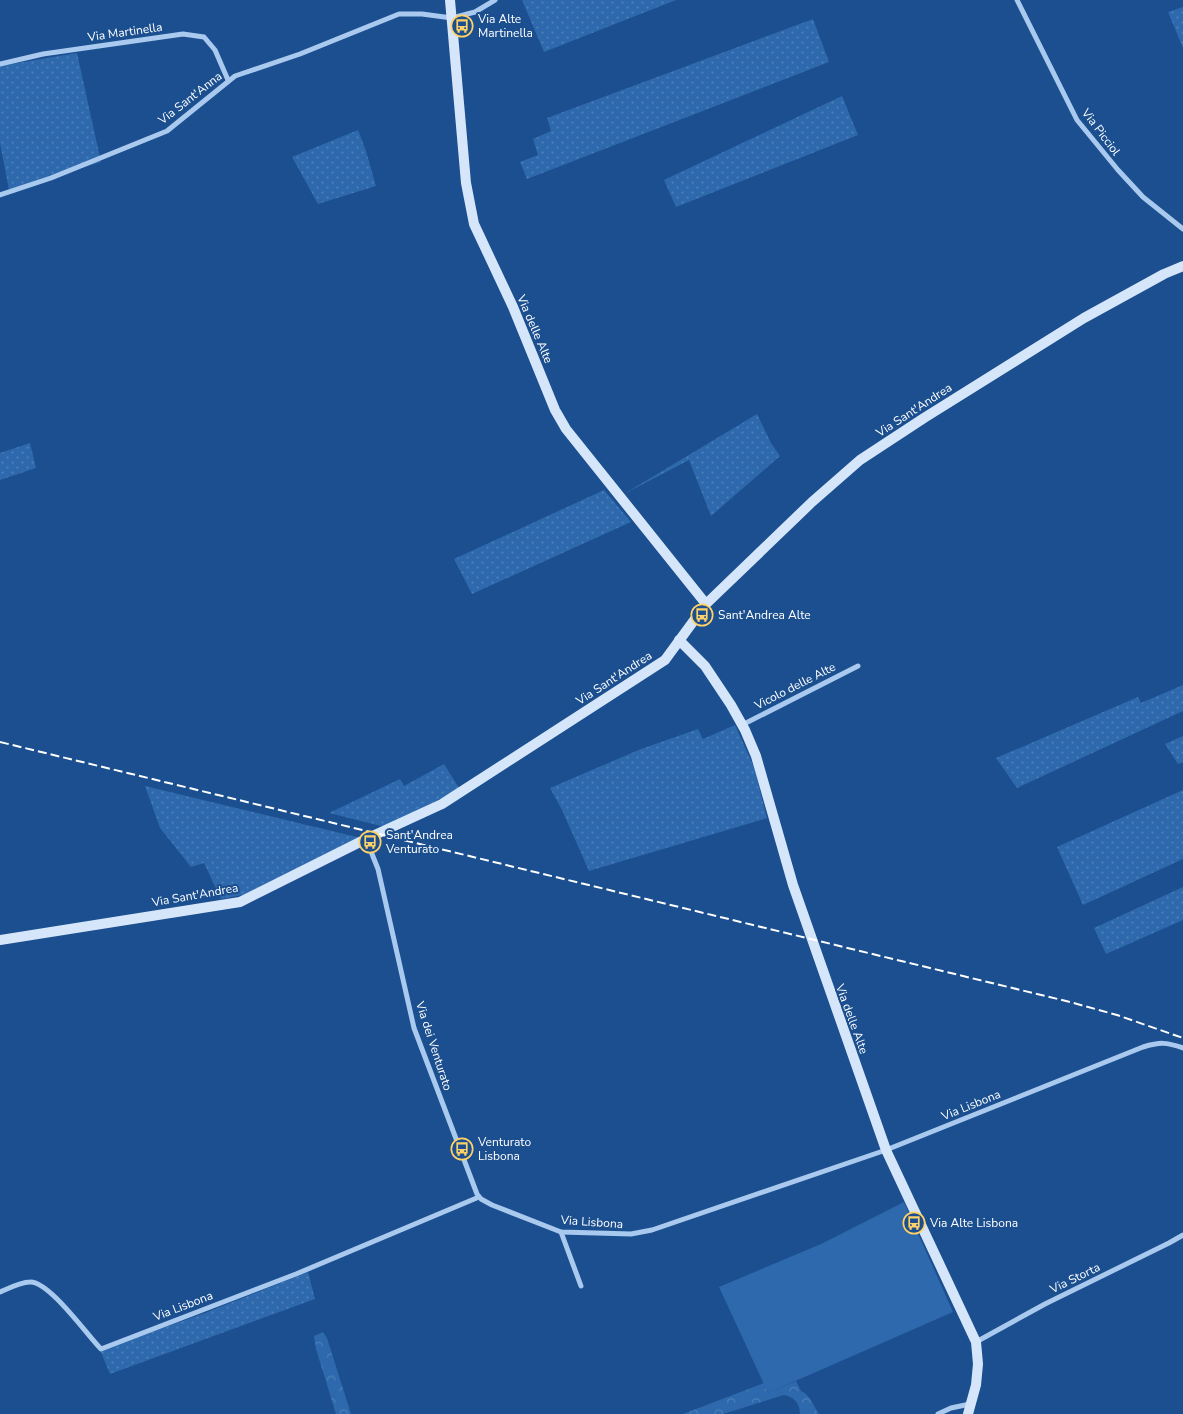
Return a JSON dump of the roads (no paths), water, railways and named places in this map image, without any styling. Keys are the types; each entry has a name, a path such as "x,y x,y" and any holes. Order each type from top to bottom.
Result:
{"street":[{"name":"Via delle Alte","path":"450,0 466,183 474,224 513,307 555,410 566,429 706,604"},
{"path":"452,18 475,12 495,0"},
{"name":"Via Picciol","path":"1017,0 1077,120 1143,197 1183,229"},
{"name":"Via Sant'Anna","path":"0,195 51,178 167,131 218,92 228,80 235,76 300,54 399,14 422,14 452,18"},
{"name":"Via Martinella","path":"0,64 43,54 183,34 204,37 215,50 228,80"},
{"name":"Via Sant'Andrea","path":"0,940 240,902 366,839 442,804 664,660 706,604 812,502 860,460 1084,318 1164,274 1183,266"},
{"name":"Via delle Alte","path":"679,640 705,666 742,725 756,756 793,885 886,1150 976,1342 978,1364 976,1385 969,1409"},
{"name":"Vicolo delle Alte","path":"742,725 858,666"},
{"name":"Via dei Venturato","path":"366,839 378,868 414,1028 470,1178 479,1197"},
{"name":"Via Lisbona","path":"0,1292 30,1282 38,1284 68,1310 101,1349 296,1274 479,1197 492,1205 561,1232 632,1234 652,1230 886,1150 1143,1047 1158,1042 1169,1043 1183,1048"},
{"path":"561,1232 581,1286"},
{"name":"Via Storta","path":"976,1342 1045,1304 1183,1235"},
{"path":"938,1414 951,1408 969,1409"}],"railway":[{"path":"0,742 1070,1002 1117,1015 1183,1038"}],"place":[{"name":"Via Alte Martinella","path":"462,26"},
{"name":"Sant'Andrea Alte","path":"702,615"},
{"name":"Sant'Andrea Venturato","path":"370,842"},
{"name":"Venturato Lisbona","path":"462,1149"},
{"name":"Via Alte Lisbona","path":"914,1223"}]}
